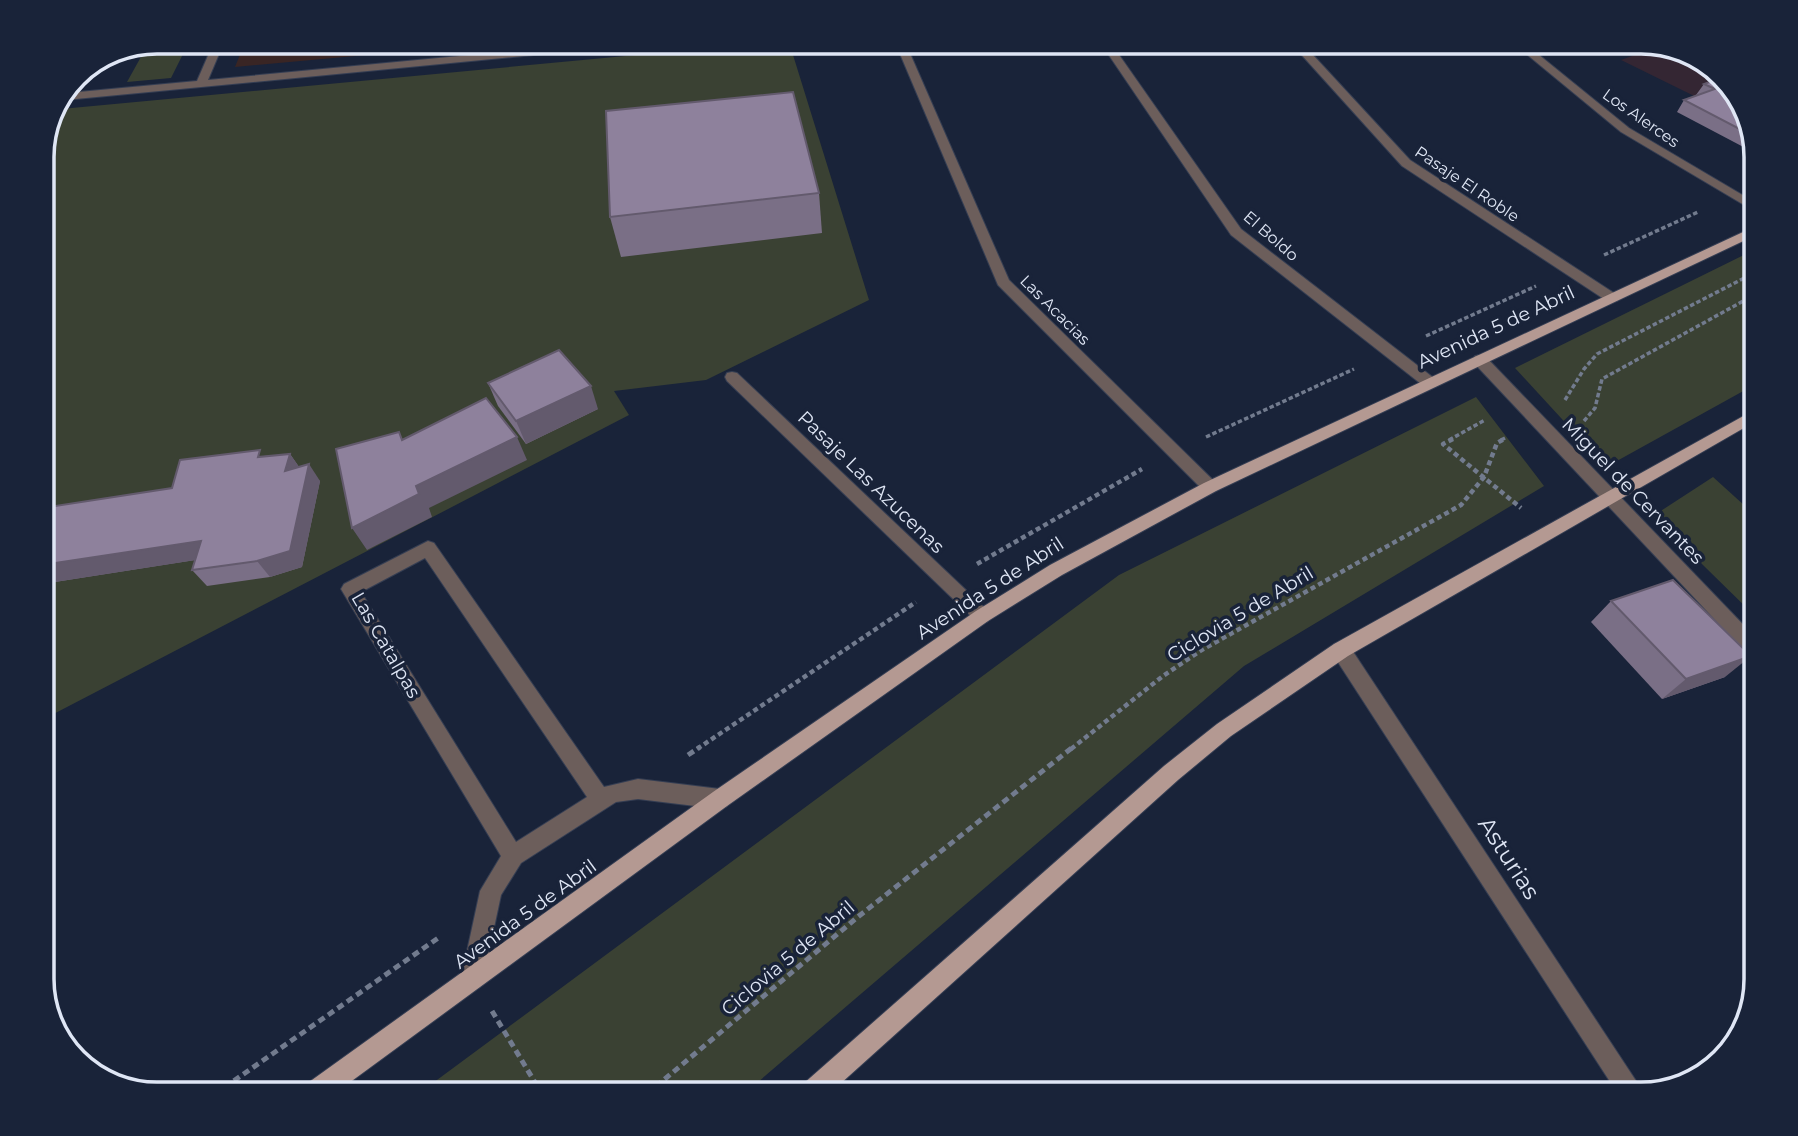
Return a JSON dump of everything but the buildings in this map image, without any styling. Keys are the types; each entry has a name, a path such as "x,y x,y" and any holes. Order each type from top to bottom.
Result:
{"main road":[{"name":"Avenida 5 de Abril","path":"330,1082 720,799 982,616 1056,570 1210,486 1744,236"},
{"path":"824,1082 1171,773 1234,723 1341,650 1609,495 1744,421"}],"street":[{"path":"201,84 214,54"},
{"path":"76,95 514,54"},
{"name":"Las Acacias","path":"905,54 1003,282 1210,486"},
{"name":"El Boldo","path":"1113,54 1236,232 1435,381"},
{"name":"Pasaje El Roble","path":"1306,54 1406,163 1612,298"},
{"name":"Los Alerces","path":"1532,54 1625,130 1744,201"},
{"name":"Miguel de Cervantes","path":"1480,360 1744,637"},
{"name":"Pasaje Las Azucenas","path":"732,377 982,616"},
{"name":"Las Catalpas","path":"513,856 350,589 428,548 600,799"},
{"name":"Asturias","path":"1341,650 1624,1082"},
{"path":"472,979 491,891 513,856 600,799 624,789 720,799"}],"path":[{"name":"Ciclovia 5 de Abril","path":"661,1082 859,916 1163,676 1212,644 1461,505 1485,479 1493,462 1497,443 1538,422 1563,404 1584,369 1597,354 1744,278"},
{"path":"1554,438 1590,418 1599,397 1602,379 1744,302"},
{"path":"1435,381 1486,421 1443,444 1548,531"},
{"path":"472,979 535,1082"}],"shaded area":[{"path":"240,54 377,54 235,67"},
{"path":"1638,54 1654,55 1686,65 1718,89 1735,116 1621,60"}],"green space":[{"path":"183,54 171,78 127,82 142,56"},
{"path":"648,54 793,54 869,300 706,380 614,391 629,415 54,714 54,150 62,118 67,108"},
{"path":"1744,255 1744,391 1606,467 1515,368"},
{"path":"1476,397 1544,486 1244,666 758,1082 434,1082 1119,575"},
{"path":"1713,477 1744,505 1744,605 1653,516"}]}
